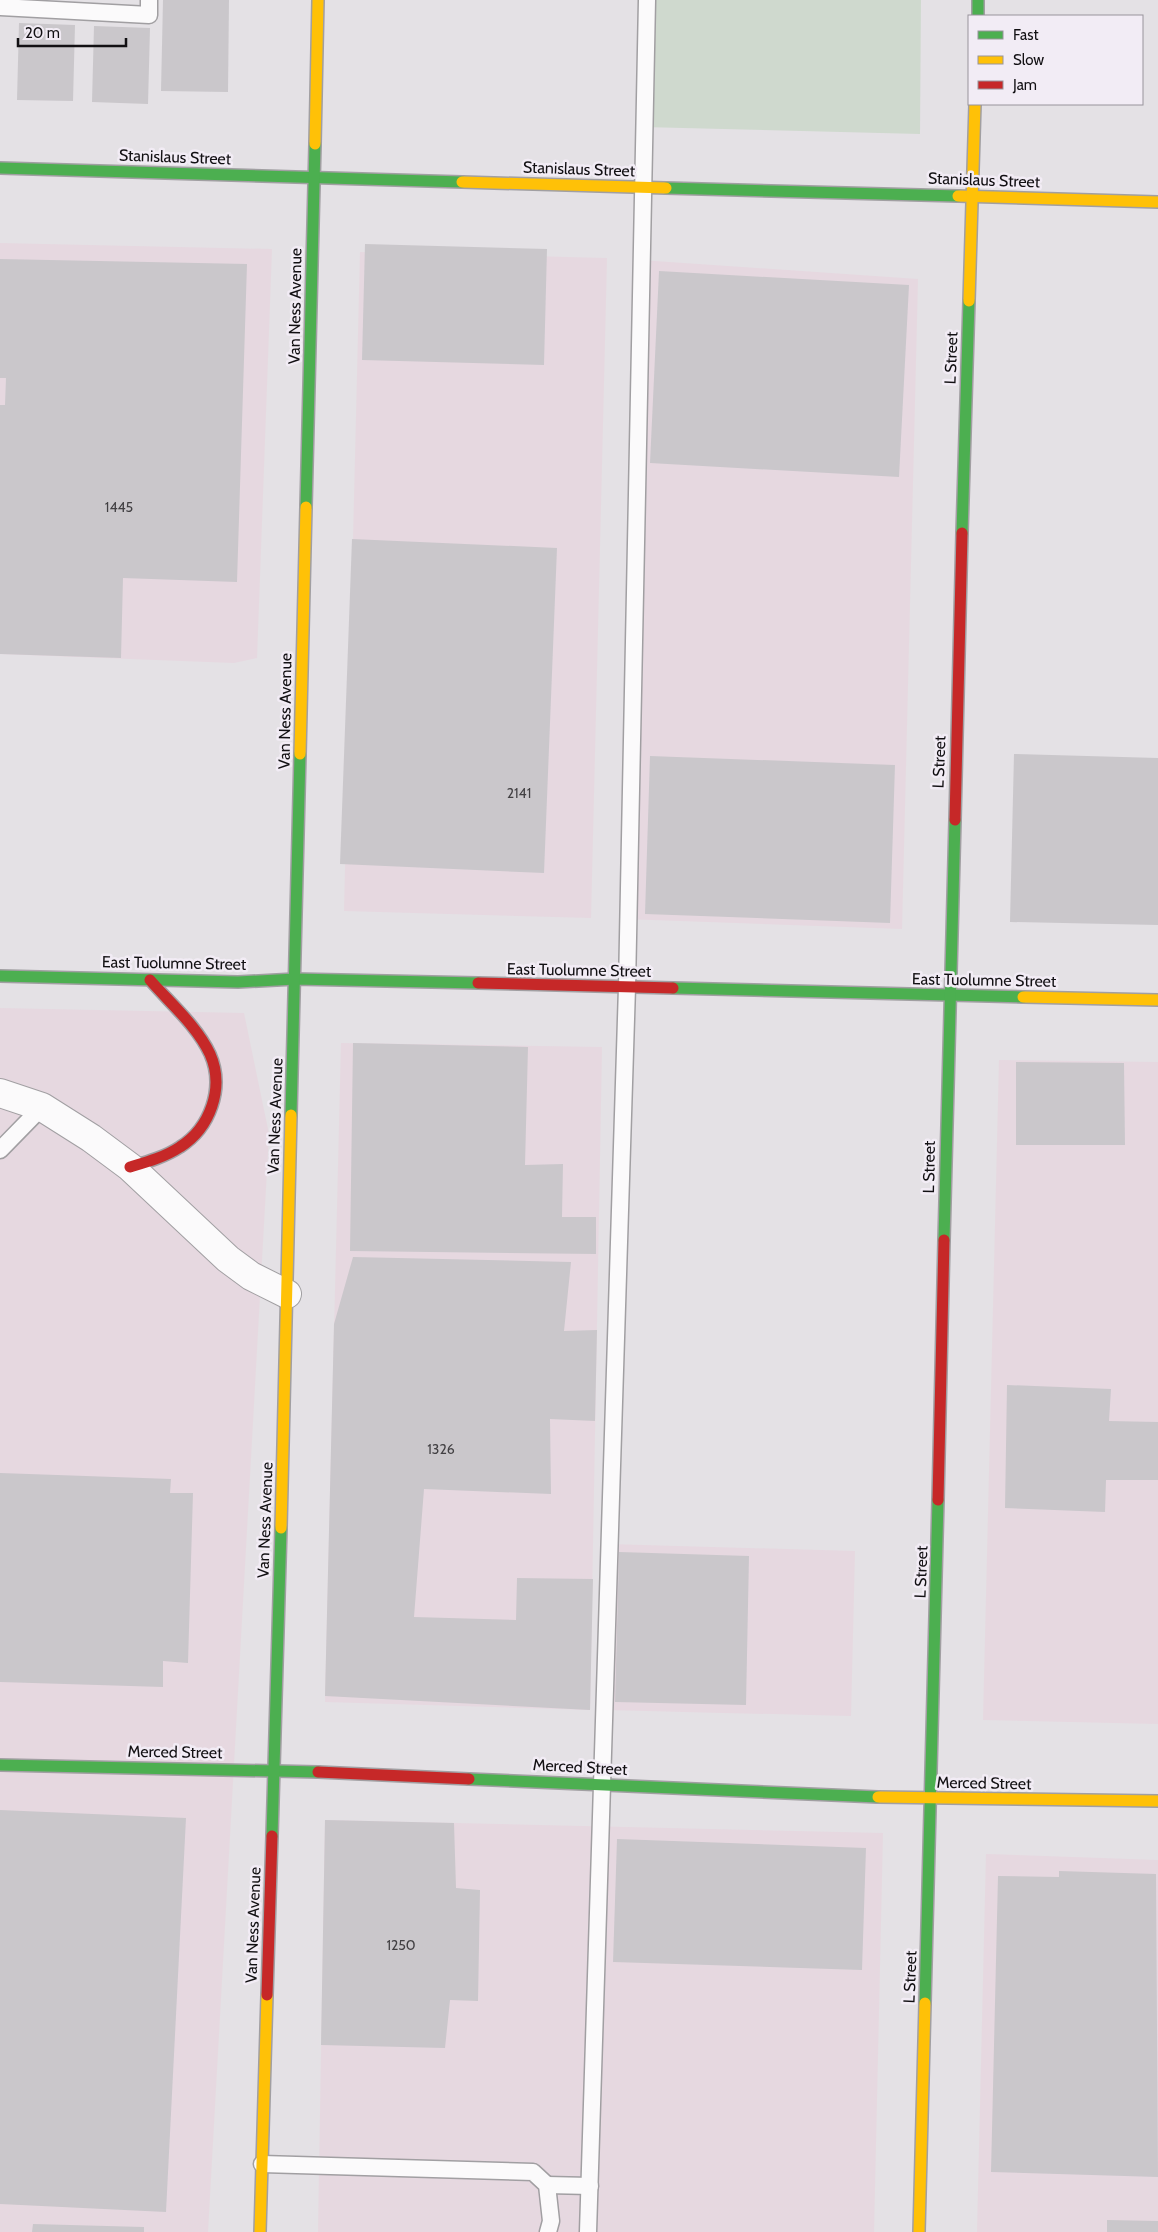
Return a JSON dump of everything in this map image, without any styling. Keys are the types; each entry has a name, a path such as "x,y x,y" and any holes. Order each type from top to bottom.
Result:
{"main road":[{"name":"Van Ness Avenue","path":"260,2232 287,1294 318,0"},
{"path":"978,0 978,15"},
{"name":"L Street","path":"919,2232 943,1370 949,995 975,105"},
{"name":"Stanislaus Street","path":"0,168 1158,202"},
{"name":"East Tuolumne Street","path":"0,976 238,982 295,979 1158,1000"},
{"path":"130,1167 162,1156 185,1143 206,1123 216,1098 217,1072 203,1042 150,980"},
{"name":"Merced Street","path":"0,1765 274,1770 931,1799 1158,1801"}],"street":[{"path":"0,1093 42,1107 91,1138 130,1167 228,1259 251,1276 287,1294"}],"lane":[{"path":"0,6 148,15 149,0"},
{"path":"588,2232 600,1919 602,1784 628,987 647,0"},
{"path":"0,1150 42,1107"},
{"path":"262,2164 533,2172 547,2185 551,2221 548,2232"},
{"path":"547,2185 590,2186"}],"shaded area":[{"path":"646,0 921,0 920,134 643,127"},
{"path":"0,243 272,249 257,658 234,663 0,654"},
{"path":"360,252 607,258 591,918 344,911"},
{"path":"640,260 918,279 902,929 624,919"},
{"path":"0,1008 244,1013 269,1134 208,2232 0,2232"},
{"path":"341,1043 602,1047 590,1710 325,1702"},
{"path":"999,1060 1158,1062 1158,1724 983,1720"},
{"path":"608,1544 855,1551 851,1716 605,1710"},
{"path":"325,1820 883,1833 874,2232 318,2232"},
{"path":"986,1854 1158,1860 1158,2232 977,2232"}],"building":[{"path":"163,0 229,0 228,92 161,91"},
{"path":"19,23 75,25 73,101 17,100"},
{"path":"94,26 150,28 148,104 92,102"},
{"path":"365,244 547,249 544,365 362,360"},
{"path":"0,259 247,264 237,582 123,578 121,658 0,654 0,405 5,405 6,378 0,378"},
{"path":"659,271 909,285 899,477 650,463"},
{"path":"352,539 557,548 544,873 340,864"},
{"path":"1014,754 1158,758 1158,925 1010,922"},
{"path":"650,756 895,765 890,923 645,914"},
{"path":"353,1043 528,1047 525,1165 563,1164 562,1217 596,1217 596,1254 350,1251"},
{"path":"1016,1062 1124,1063 1125,1145 1016,1145"},
{"path":"353,1257 571,1262 564,1331 597,1330 595,1421 550,1419 551,1494 424,1489 414,1617 516,1620 517,1578 593,1579 590,1710 325,1696 334,1324"},
{"path":"1007,1385 1111,1389 1109,1421 1158,1422 1158,1480 1106,1480 1105,1512 1005,1508"},
{"path":"0,1473 171,1479 170,1493 193,1493 188,1663 163,1661 163,1687 0,1682"},
{"path":"619,1552 749,1556 746,1705 615,1702"},
{"path":"0,1810 186,1818 166,2212 0,2204"},
{"path":"325,1820 454,1823 456,1888 480,1890 478,2001 450,2000 445,2048 321,2045"},
{"path":"617,1839 866,1848 862,1970 613,1962"},
{"path":"1059,1871 1156,1874 1158,2177 991,2172 998,1876 1059,1877"},
{"path":"1107,2220 1158,2221 1158,2232 1107,2232"},
{"path":"33,2224 144,2227 144,2232 32,2232"}],"traffic: fast":[{"path":"978,0 978,15"},
{"path":"306,507 315,144"},
{"path":"0,168 462,182"},
{"path":"666,188 958,196"},
{"path":"962,533 969,301"},
{"path":"291,1115 300,754"},
{"path":"944,1240 955,820"},
{"path":"0,976 238,982 295,979 478,983"},
{"path":"673,988 1023,997"},
{"path":"925,2003 938,1500"},
{"path":"272,1836 281,1528"},
{"path":"0,1765 318,1772"},
{"path":"469,1779 878,1797"}],"traffic: slow":[{"path":"315,144 318,0"},
{"path":"969,301 975,105"},
{"path":"462,182 666,188"},
{"path":"958,196 1158,202"},
{"path":"300,754 306,507"},
{"path":"1023,997 1158,1000"},
{"path":"281,1528 291,1115"},
{"path":"878,1797 1158,1801"},
{"path":"260,2232 267,1995"},
{"path":"919,2232 925,2003"}],"traffic: jam":[{"path":"955,820 962,533"},
{"path":"130,1167 168,1154 191,1139 207,1118 215,1093 214,1067 205,1044 191,1024 150,980"},
{"path":"478,983 673,988"},
{"path":"938,1500 944,1240"},
{"path":"318,1772 469,1779"},
{"path":"267,1995 272,1836"}]}
